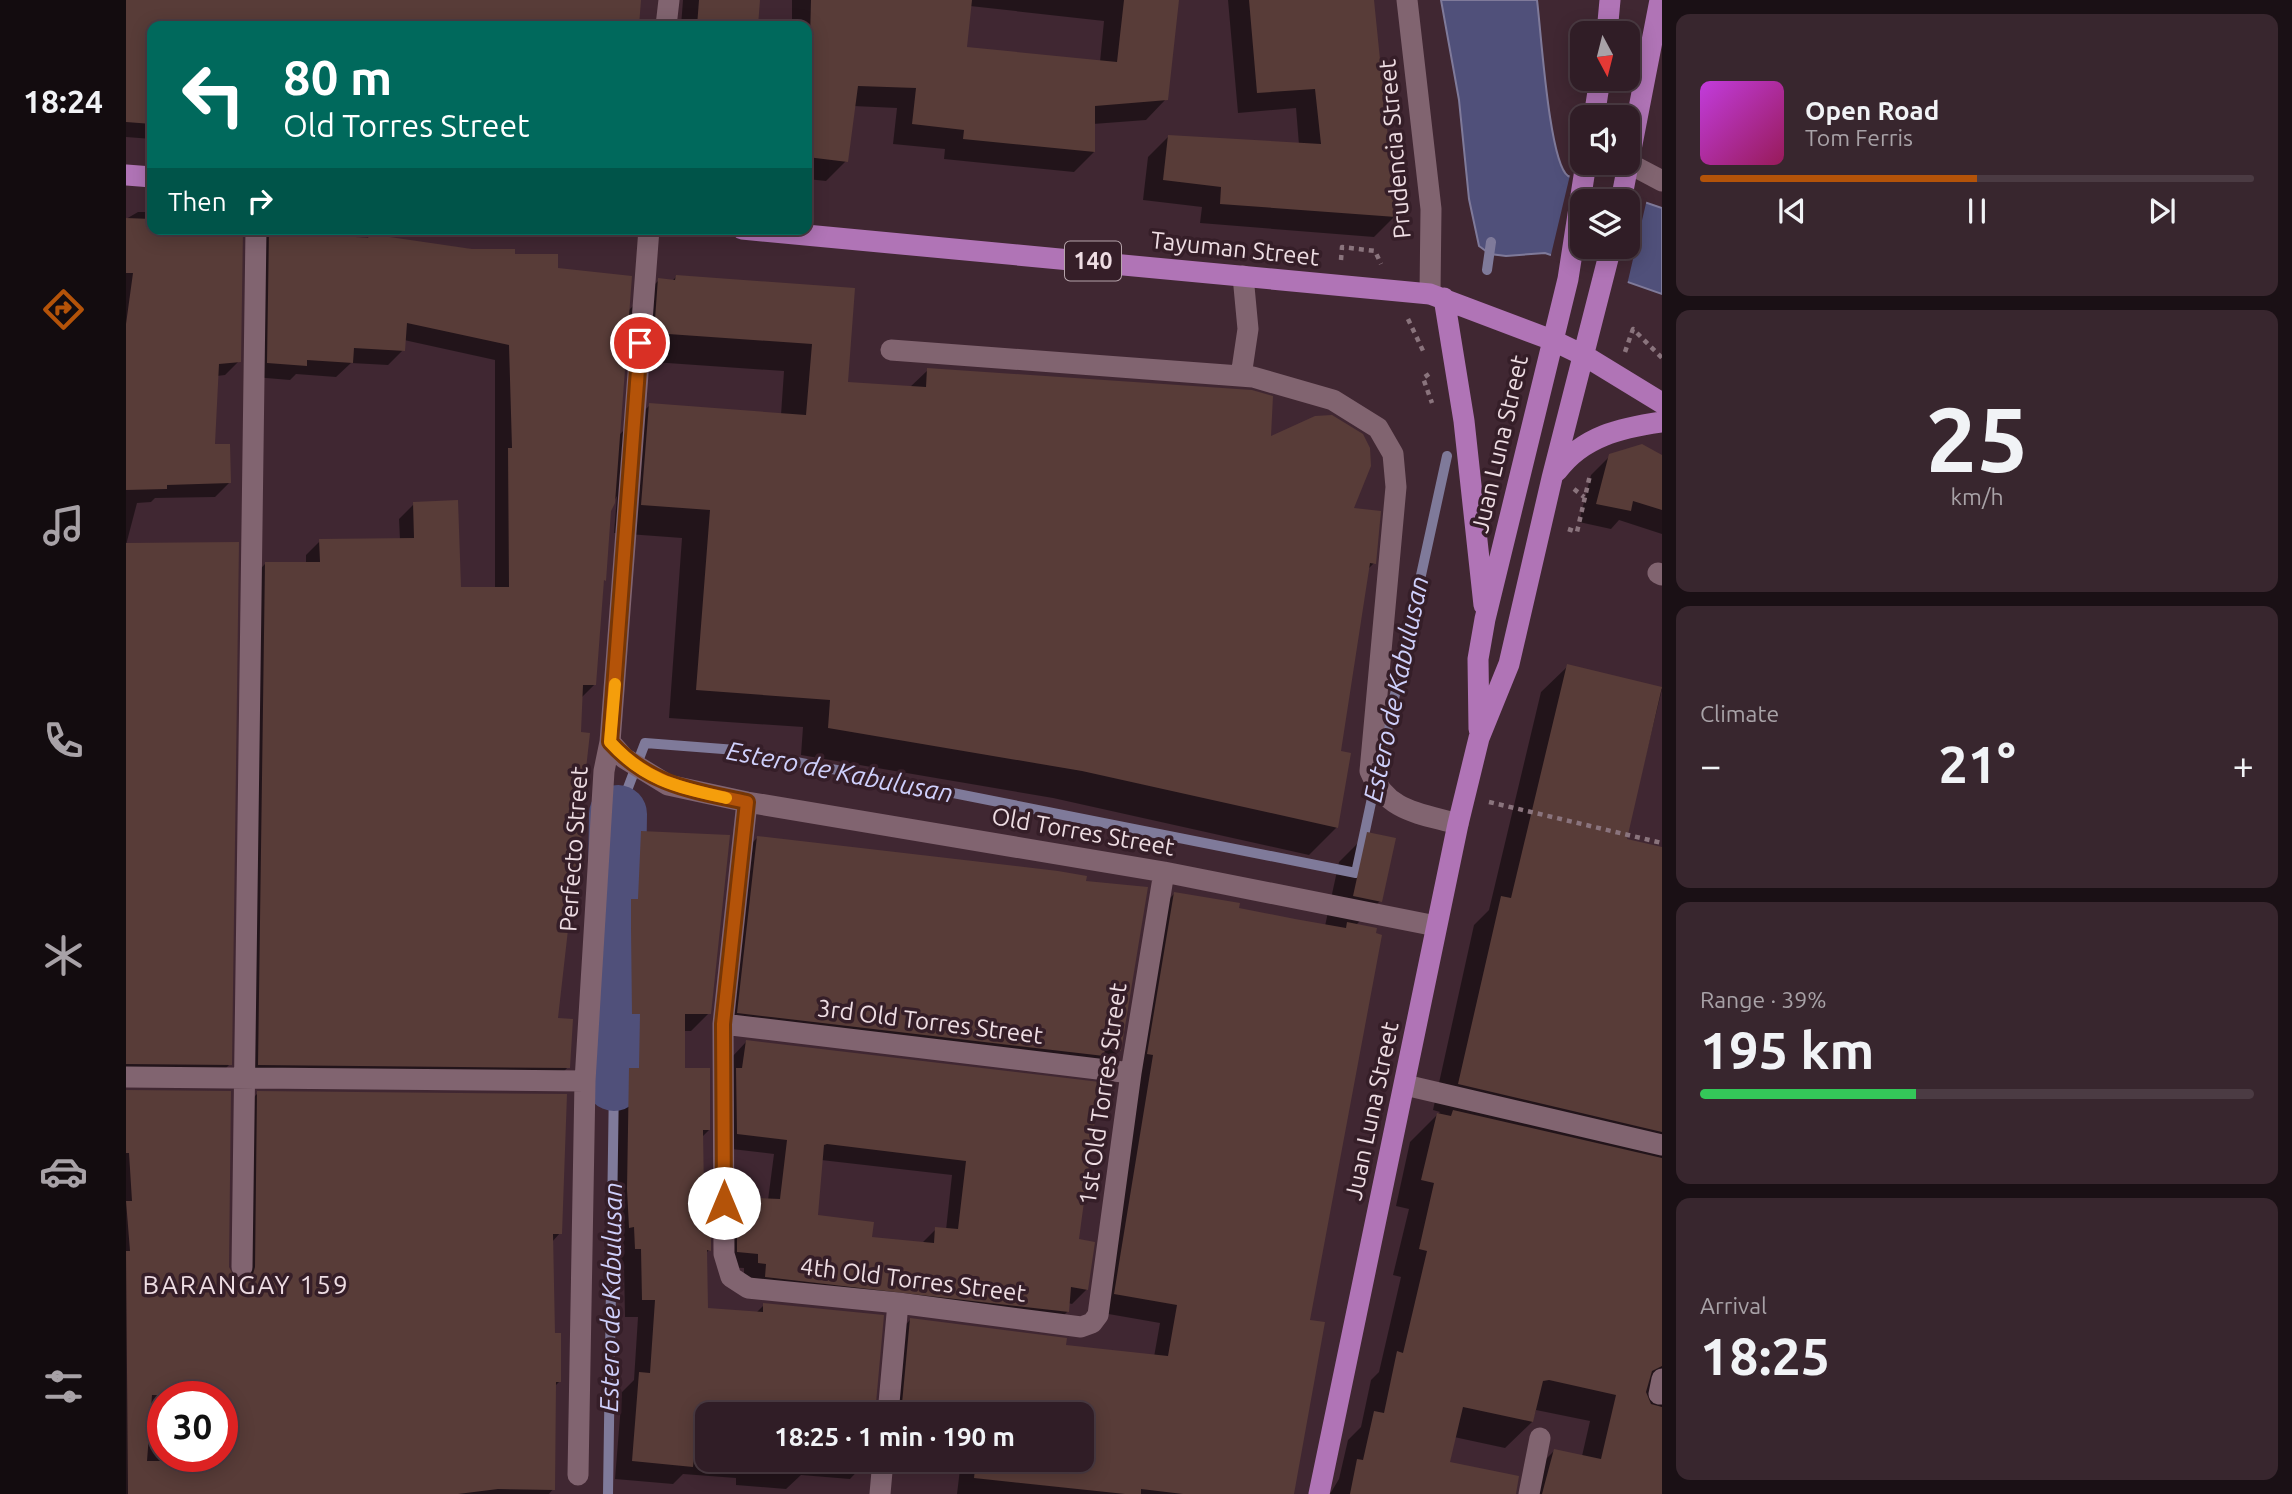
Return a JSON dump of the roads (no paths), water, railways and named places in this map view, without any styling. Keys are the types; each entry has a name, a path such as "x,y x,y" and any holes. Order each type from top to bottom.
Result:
{"main road":[{"path":"1607,21 1610,0"},
{"path":"1639,105 1660,0"},
{"path":"126,175 147,177"},
{"name":"Juan Luna Street","path":"1479,738 1478,659 1485,619 1568,279 1584,175"},
{"name":"Tayuman Street","path":"806,235 1437,296 1552,340 1585,356"},
{"name":"Juan Luna Street","path":"1319,1494 1458,824 1479,738 1509,664 1552,478 1609,259"},
{"path":"1437,296 1464,421 1485,619"},
{"name":"140","path":"1585,356 1662,403"},
{"path":"1552,478 1569,454 1587,440 1662,422"}],"street":[{"path":"666,21 668,0"},
{"name":"Prudencia Street","path":"1408,0 1431,209 1437,296"},
{"path":"1640,169 1662,181"},
{"path":"242,1267 247,1077 256,235"},
{"name":"Perfecto Street","path":"578,1475 585,1081 604,771 617,750 649,235"},
{"path":"1241,376 1248,329 1243,276"},
{"path":"891,350 1241,376 1333,400 1378,428 1393,454 1396,487 1373,780 1388,801 1405,809 1458,824"},
{"name":"Old Torres Street","path":"617,750 668,785 747,802 1164,872 1436,926"},
{"path":"723,1024 747,802"},
{"name":"1st Old Torres Street","path":"1092,1323 1098,1315 1131,1073 1164,872"},
{"name":"3rd Old Torres Street","path":"723,1024 1131,1073"},
{"name":"4th Old Torres Street","path":"723,1024 724,1254 731,1277 748,1288 898,1303 1081,1327 1092,1323"},
{"path":"126,1077 585,1081"},
{"path":"1405,1085 1662,1145"},
{"path":"889,1402 898,1303"},
{"path":"1662,1379 1659,1394 1662,1394"},
{"path":"1529,1494 1540,1438"},
{"path":"880,1494 882,1472"}],"water":[{"path":"1441,0 1537,0 1551,123 1561,166 1568,176 1606,189 1570,189 1570,259 1640,259 1640,201 1662,208 1662,294 1545,253 1506,256 1490,254 1479,246 1469,199 1459,100"}],"waterway":[{"name":"Estero de Kabulusan","path":"1487,270 1491,242"},
{"name":"Estero de Kabulusan","path":"1380,763 1447,456"},
{"name":"Estero de Kabulusan","path":"618,814 645,743 736,750 1356,873 1375,784"},
{"name":"Estero de Kabulusan","path":"614,1082 618,814"},
{"name":"Estero de Kabulusan","path":"608,1494 614,1082"}],"district":[{"name":"BARANGAY 159","path":"246,1285"}]}
